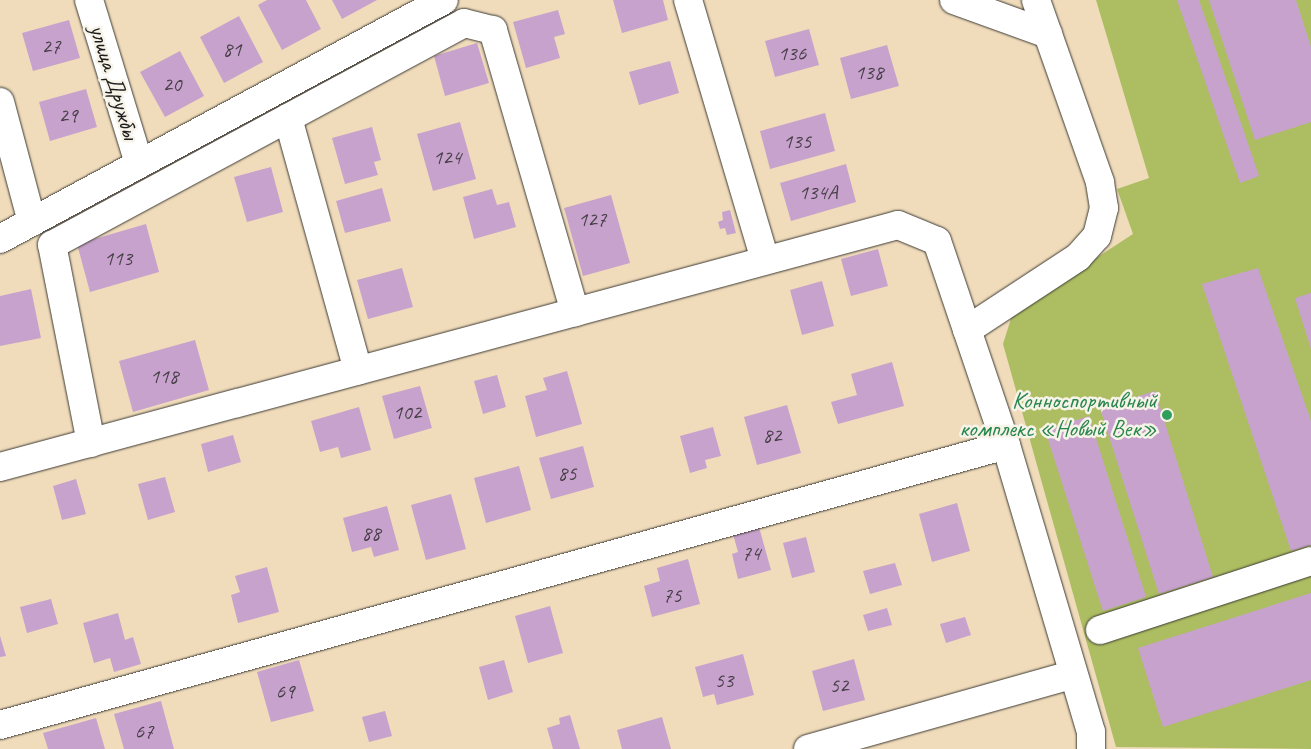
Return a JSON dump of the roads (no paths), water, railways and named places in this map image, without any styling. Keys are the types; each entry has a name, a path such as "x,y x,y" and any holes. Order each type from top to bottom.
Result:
{"street":[{"name":"улица Дружбы","path":"89,0 139,164"},
{"path":"0,239 444,0"},
{"path":"688,0 764,260"},
{"path":"954,0 1004,10 1048,34"},
{"path":"967,330 1078,257 1097,236 1104,208 1100,182 1036,0"},
{"path":"91,443 52,245 464,23 493,30 575,312"},
{"path":"0,102 32,222"},
{"path":"288,118 358,370"},
{"path":"0,467 898,224 937,241 1006,445 1072,675 1091,732 1090,749"},
{"path":"0,725 1006,445"},
{"path":"1100,630 1311,561"},
{"path":"808,749 1072,675"}],"place":[{"name":"Конноспортивный комплекс «Новый Век»","path":"1167,415"}]}
